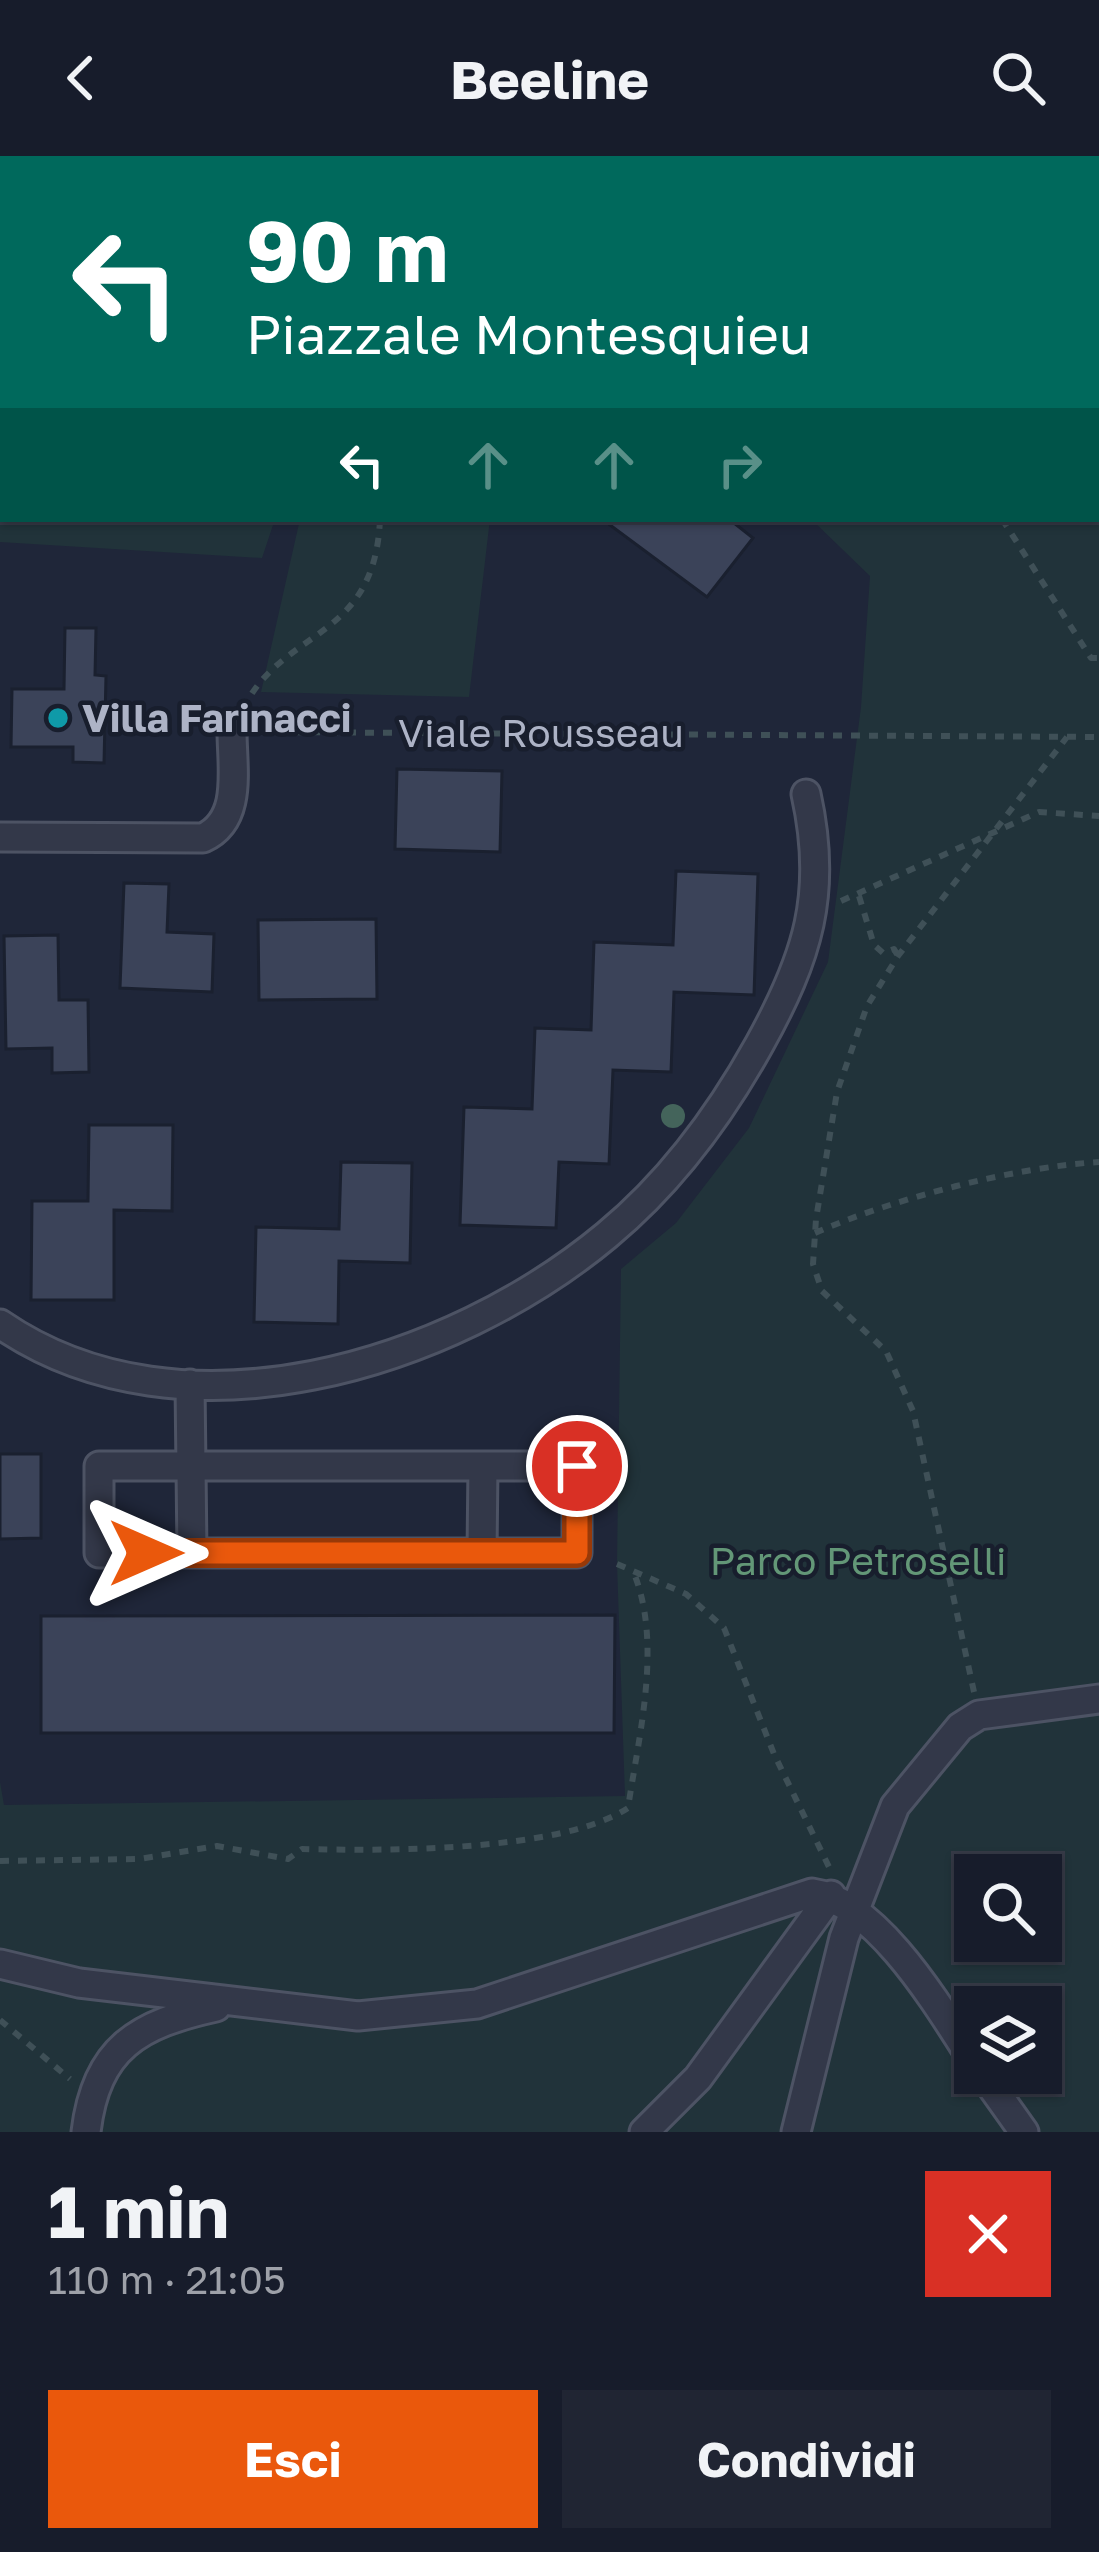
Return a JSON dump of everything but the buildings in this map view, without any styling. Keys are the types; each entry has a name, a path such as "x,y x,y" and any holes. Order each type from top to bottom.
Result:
{"street":[{"path":"0,837 187,841 212,834 231,802 232,731"},
{"path":"0,1324 82,1366 190,1384 306,1373 450,1333 540,1284 636,1210 721,1111 793,974 819,876 806,794"},
{"path":"190,1384 192,1553"},
{"path":"99,1466 483,1466 577,1466 577,1553 99,1553 99,1466"},
{"path":"482,1553 483,1466"},
{"path":"644,2132 723,2047 843,1902 895,1807 960,1727 979,1715 1099,1699"},
{"path":"0,1964 79,1983 358,2016 477,2004 812,1893 843,1902 908,1967 954,2033"},
{"path":"796,2132 843,1902"},
{"path":"86,2132 90,2098 117,2053 156,2020 222,2006 262,2005"},
{"path":"997,2094 1024,2132"}],"path":[{"path":"232,731 258,679 352,611 376,548 380,522"},
{"path":"1004,522 1091,658 1099,658"},
{"name":"Viale Rousseau","path":"232,731 1099,737"},
{"path":"979,1715 913,1411 886,1351 822,1292 814,1264 815,1233 844,1066 860,1019 898,956 1067,736"},
{"path":"898,956 874,945 859,896 1039,812 1099,816"},
{"path":"815,1233 872,1208 1065,1164 1099,1162"},
{"path":"617,1564 704,1606 724,1628 812,1840 843,1902"},
{"path":"0,1861 139,1859 217,1846 288,1859 302,1849 464,1844 604,1823 628,1808 645,1683 643,1593 633,1570"},
{"path":"0,2020 90,2098"}],"green space":[{"path":"0,522 274,522 262,558 0,542"},
{"path":"299,522 490,522 469,697 261,692"},
{"name":"Parco Petroselli","path":"814,522 1099,522 1099,2132 0,2132 0,1782 4,1805 625,1796 617,1564 621,1269 676,1223 749,1128 828,962 861,707 870,576"}],"place":[{"name":"Villa Farinacci","path":"58,718"}],"route":[{"path":"146,1553 577,1553 577,1466"}]}
